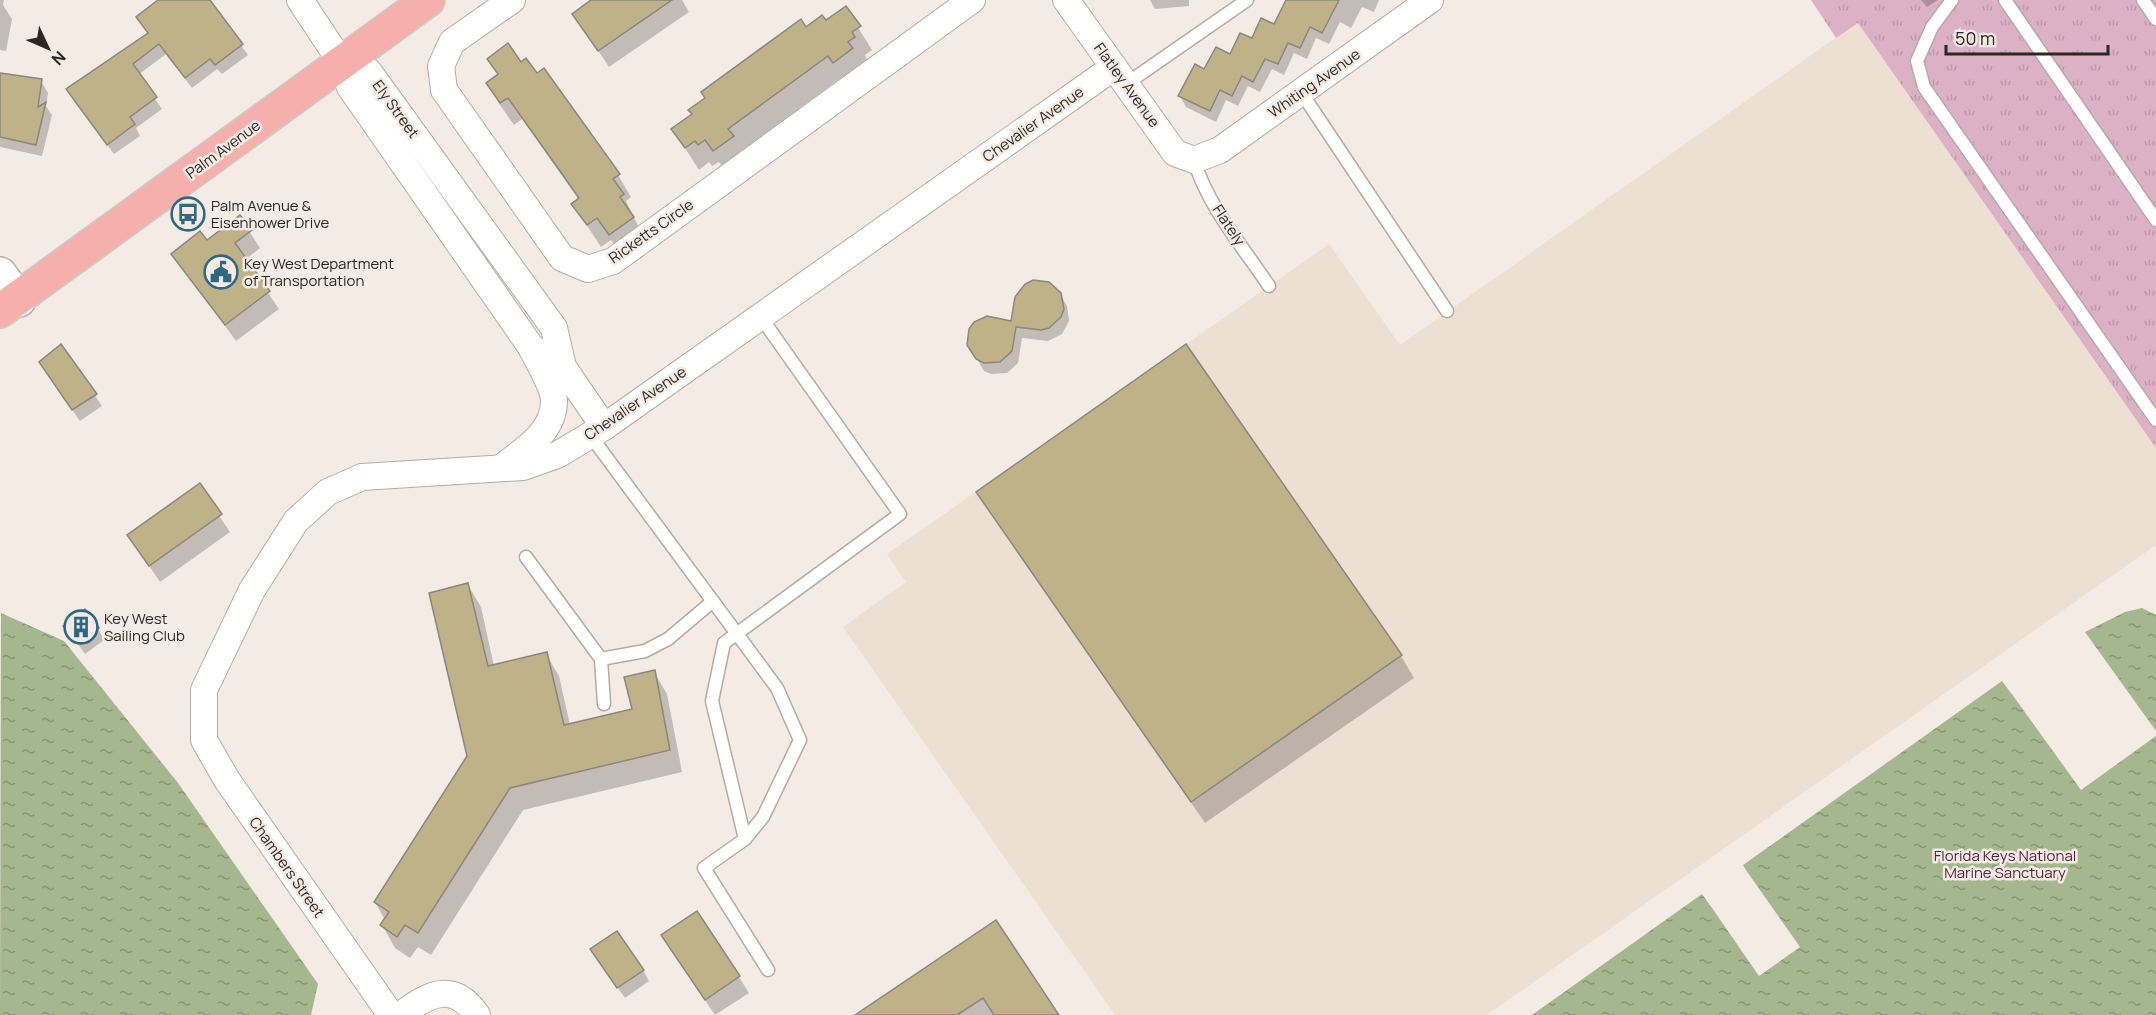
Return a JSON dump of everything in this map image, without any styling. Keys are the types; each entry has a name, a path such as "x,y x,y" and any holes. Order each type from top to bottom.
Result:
{"main road":[{"name":"Palm Avenue","path":"9,305 428,0"}],"street":[{"path":"300,0 341,62"},
{"name":"Ricketts Circle","path":"512,0 452,42 441,66 444,90 562,258 588,269 613,261 972,0"},
{"name":"Flatley Avenue","path":"1066,0 1176,153 1194,160"},
{"name":"Whiting Avenue","path":"1194,160 1220,150 1430,0"},
{"name":"Ely Street","path":"341,62 369,72 554,328 563,367 597,431"},
{"name":"Ely Street","path":"341,62 350,87 531,347 554,398 550,423 538,440 501,468"},
{"name":"Chevalier Avenue","path":"202,711 204,690 252,590 296,521 328,492 362,477 523,467 557,455 597,431 760,316 1120,75"},
{"path":"391,147 412,132"},
{"path":"464,251 486,235"},
{"path":"0,274 9,305"},
{"name":"Ely Street","path":"531,347 563,367"},
{"name":"Chambers Street","path":"202,711 204,740 227,780 391,1015"},
{"path":"401,1015 426,996 449,993 470,1005 477,1015"}],"lane":[{"path":"1120,75 1247,0"},
{"path":"1952,0 1932,27 1917,61 1924,87 2156,420"},
{"path":"2005,0 2156,220"},
{"path":"2143,0 2156,19"},
{"path":"1301,92 1448,311"},
{"name":"Flately","path":"1194,160 1199,177 1212,200 1269,286"},
{"path":"745,839 712,701 724,643 900,514 760,316"},
{"path":"597,431 713,602 777,688 800,740 763,817 745,839 704,868 768,970"},
{"path":"525,557 602,659 604,704"},
{"path":"602,659 645,651 668,639 713,602"}],"shaded area":[{"path":"1858,22 2156,448 2156,545 1487,1015 1115,1015 843,627 906,582 887,554 1329,244 1400,345"}],"green space":[{"path":"1811,0 2156,0 2156,448 1858,23 1836,38"}],"water":[{"name":"Florida Keys National Marine Sanctuary","path":"2135,597 2156,607 2156,1015 1532,1015 1702,894 1710,905 1749,876 1743,865 2002,681 2011,693 2089,639 2080,626"},
{"path":"1,613 64,641 178,783 318,984 311,1015 0,1015"}],"pier":[{"path":"2133,594 2156,603 2156,615 2142,608 2125,612 2085,632 2156,731 2156,736 2081,790 2001,679 2004,679 2012,689 2085,639 2078,624"},
{"path":"1741,863 1800,947 1759,976 1701,892 1704,892 1710,901 1745,875 1740,867"}],"building":[{"path":"158,0 210,0 243,44 215,65 210,59 185,78 159,44 133,64 157,97 130,117 135,124 107,145 66,89 148,33 136,17"},
{"path":"591,0 672,0 598,51 572,14"},
{"path":"1286,0 1339,0 1322,33 1310,27 1300,48 1288,43 1278,64 1265,59 1253,82 1242,76 1232,96 1220,90 1210,111 1178,96 1195,64 1204,69 1216,47 1230,54 1240,33 1252,38 1261,18 1274,24"},
{"path":"846,6 861,26 852,32 855,37 848,42 853,48 833,63 828,56 728,129 734,136 713,151 705,140 698,145 695,141 685,148 671,129 692,114 688,110 705,98 701,92 801,19 806,27 822,15 826,20"},
{"path":"508,43 521,62 526,58 537,73 544,68 620,174 613,179 624,194 620,197 634,217 609,235 597,218 587,225 571,204 579,198 560,171 508,98 500,103 486,83 498,74 487,59"},
{"path":"0,73 42,79 38,107 46,102 36,145 0,137"},
{"name":"Key West Department of Transportation","path":"240,215 252,230 235,243 270,291 225,325 171,254 200,231 207,240"},
{"path":"1033,280 1049,282 1061,293 1064,309 1061,317 1049,328 1041,330 1016,327 1012,351 1000,362 984,363 976,359 967,345 969,329 974,322 987,316 1011,321 1015,297 1025,284"},
{"path":"61,344 97,394 72,410 39,362"},
{"path":"1186,344 1402,655 1191,802 976,492"},
{"path":"200,483 222,514 149,566 127,535"},
{"path":"468,583 488,666 547,652 564,725 632,709 624,677 655,670 670,750 510,788 418,933 405,925 397,937 380,925 389,912 374,902 467,756 429,593"},
{"name":"Key West Sailing Club","path":"85,609 99,628 78,644 63,626"},
{"path":"697,911 740,976 705,1000 661,935"},
{"path":"996,920 1059,1015 994,1015 983,998 957,1015 855,1015"},
{"path":"617,931 644,970 617,988 590,949"}],"place":[{"name":"Palm Avenue & Eisenhower Drive","path":"188,214"},
{"name":"Key West Department of Transportation","path":"221,272"},
{"name":"Key West Sailing Club","path":"81,627"}]}
